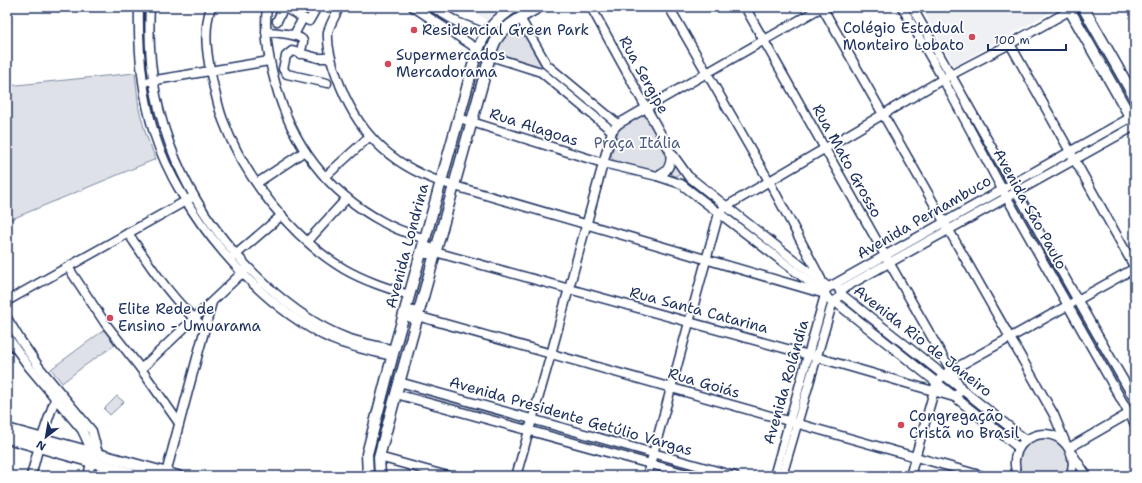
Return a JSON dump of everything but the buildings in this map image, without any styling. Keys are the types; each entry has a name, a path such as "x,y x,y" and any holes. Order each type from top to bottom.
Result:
{"main road":[{"name":"Avenida Londrina","path":"368,476 367,454 393,353 459,118 476,51 488,31 500,17 515,7"},
{"path":"520,18 539,7"},
{"path":"1083,7 1135,98"},
{"path":"1071,8 1134,121"},
{"name":"Avenida Londrina","path":"380,476 380,457 399,382 490,56 495,42 500,34 508,26 520,18"},
{"path":"476,51 490,56"},
{"path":"1105,71 1116,65"},
{"path":"467,88 479,92"},
{"path":"393,353 400,355 404,363"},
{"path":"386,384 388,388 396,394"},
{"path":"7,429 40,443 140,476"},
{"path":"7,438 40,443"},
{"path":"92,459 166,472 178,476"}],"street":[{"path":"139,7 139,35 144,82 150,116 160,149 210,234 264,294 287,312 319,333 393,353"},
{"path":"150,7 149,31 154,81 169,145 190,198"},
{"path":"211,7 208,14 207,27 210,71 223,119 242,160 257,183 282,215 308,242 344,269 374,284 409,295"},
{"path":"267,7 266,32 269,61 283,110 305,150 325,177 347,198 383,223 404,232 424,244"},
{"path":"277,21 283,7 309,21 317,7"},
{"path":"339,7 328,32 331,58 335,73 347,103 370,136 383,149 419,173 440,182 794,284 826,290 838,287 841,293 839,299 834,301 829,300 826,290 810,258 769,181 669,7"},
{"path":"414,7 473,46 476,51"},
{"path":"432,7 456,22 488,31"},
{"name":"Rua Sergipe","path":"591,7 670,151 688,176"},
{"name":"Rua Mato Grosso","path":"745,7 962,390"},
{"path":"516,476 612,131 618,124 822,7 1054,415 1073,464 1070,476"},
{"name":"Avenida São Paulo","path":"902,7 943,79 1007,198 1132,411 1135,424"},
{"name":"Avenida São Paulo","path":"912,7 1077,301 1135,400"},
{"path":"647,476 720,214 727,206 943,79 1010,44 1071,8"},
{"path":"294,35 303,18"},
{"path":"520,18 547,65 618,124"},
{"path":"266,32 294,35 302,38 303,41 300,54"},
{"path":"910,476 935,387 943,376 1135,268 1010,44"},
{"path":"327,83 287,74 283,69 288,54 292,52 318,58 331,58"},
{"path":"490,56 541,72 612,131"},
{"path":"144,82 269,61"},
{"path":"541,72 547,65"},
{"name":"Rua Alagoas","path":"459,118 603,163 656,176 681,184"},
{"name":"Avenida Pernambuco","path":"826,290 1002,189 1070,152 1134,121"},
{"name":"Avenida Pernambuco","path":"841,293 844,288 890,264 1075,160 1134,121"},
{"path":"325,177 370,136"},
{"path":"257,183 305,150"},
{"path":"656,176 662,174 668,168 671,161 670,151"},
{"path":"800,270 727,206 688,176 681,184 720,214 826,290"},
{"path":"7,301 190,198"},
{"path":"308,242 347,198"},
{"path":"233,258 282,215"},
{"path":"128,233 160,280 193,319 205,328"},
{"name":"Rua Santa Catarina","path":"424,244 426,254 430,255 436,252 812,356 935,387 954,398"},
{"path":"794,284 800,270 810,258"},
{"path":"68,267 105,323 141,369 179,423"},
{"path":"141,369 244,271"},
{"name":"Avenida Rolândia","path":"782,476 794,422 812,356 826,290"},
{"name":"Avenida Rio de Janeiro","path":"841,293 943,376 1026,440"},
{"name":"Avenida Rolândia","path":"812,356 834,301"},
{"name":"Avenida Rio de Janeiro","path":"834,301 935,387"},
{"path":"166,472 212,302"},
{"name":"Rua Goiás","path":"405,312 409,318 417,316 983,476"},
{"path":"7,318 57,396 82,430 89,443 92,459 88,476"},
{"path":"18,337 8,342 29,367 57,396"},
{"name":"Avenida Presidente Getúlio Vargas","path":"399,382 735,476"},
{"path":"411,398 409,393 413,386"},
{"path":"954,398 962,390"},
{"name":"Avenida Presidente Getúlio Vargas","path":"396,394 694,476"},
{"path":"31,476 40,443 57,396"},
{"name":"Avenida Rio de Janeiro","path":"954,398 1019,448"},
{"path":"1068,448 1132,411"},
{"path":"1017,475 1015,463 1016,453 1019,448 1026,440 1049,428 1054,421 1054,415"},
{"name":"Avenida Rolândia","path":"774,476 794,422"},
{"path":"1034,436 1042,434 1059,438 1068,448 1087,476"},
{"path":"380,457 448,476"}],"shaded area":[{"path":"469,7 502,7 494,12 487,21"},
{"name":"Colégio Estadual Monteiro Lobato","path":"921,7 1060,7 954,66"}],"green space":[{"path":"521,7 532,7 495,35 491,35 490,32 511,13"},
{"path":"1081,13 1110,64 1109,65 1106,65 1079,17"},
{"path":"518,24 542,67 541,69 495,54 498,42"},
{"path":"481,60 484,61 476,89 473,86"},
{"path":"1115,71 1134,104 1133,107 1130,107 1111,73"},
{"path":"550,72 608,120 607,122 605,123 548,73"},
{"path":"135,73 139,109 146,135 156,159 7,221 7,86"},
{"path":"954,86 1006,179 1002,181 950,88"},
{"path":"147,87 149,87 156,116 165,143 189,195 188,196 173,169 161,140 153,116"},
{"path":"473,93 474,96 469,115 467,116 465,114 470,94"},
{"name":"Praça Itália","path":"643,115 647,116 666,150 667,165 658,173 613,160 611,156 619,128"},
{"path":"1127,122 1129,125 1083,152 1081,148"},
{"path":"463,128 466,129 451,179 448,180 447,179 460,130"},
{"path":"1068,156 1070,159 1022,186 1020,182"},
{"path":"673,166 677,166 679,167 679,175 673,176 670,173 670,169"},
{"path":"687,181 717,203 717,206 716,207 686,184"},
{"path":"446,190 448,192 434,242 432,242 430,239 443,191"},
{"path":"1018,200 1069,290 1066,292 1014,202"},
{"path":"732,216 793,261 791,264 730,217"},
{"path":"424,258 430,258 415,308 412,307 411,304"},
{"path":"845,301 929,369 930,372 842,303"},
{"path":"1078,307 1131,400 1127,402 1074,309"},
{"path":"407,320 411,322 402,350 399,348"},
{"path":"104,330 115,345 62,383 51,369"},
{"path":"399,356 400,358 396,380 393,386 395,367"},
{"path":"413,390 520,419 522,422 521,425 412,395 410,393"},
{"path":"387,395 391,398 377,448 374,447"},
{"path":"117,396 124,402 110,415 104,409"},
{"path":"965,397 1014,435 1015,438 1013,439 962,399"},
{"path":"538,425 641,454 641,458 537,430 536,428"},
{"path":"1037,437 1056,439 1070,457 1068,476 1020,476 1017,466 1022,448"},
{"path":"660,458 723,476 703,476 659,464 658,460"}],"place":[{"name":"Residencial Green Park","path":"414,30"},
{"name":"Colégio Estadual Monteiro Lobato","path":"972,37"},
{"name":"Supermercados Mercadorama","path":"388,64"},
{"name":"Elite Rede de Ensino - Umuarama","path":"110,318"},
{"name":"Congregação Cristã no Brasil","path":"901,425"}]}
